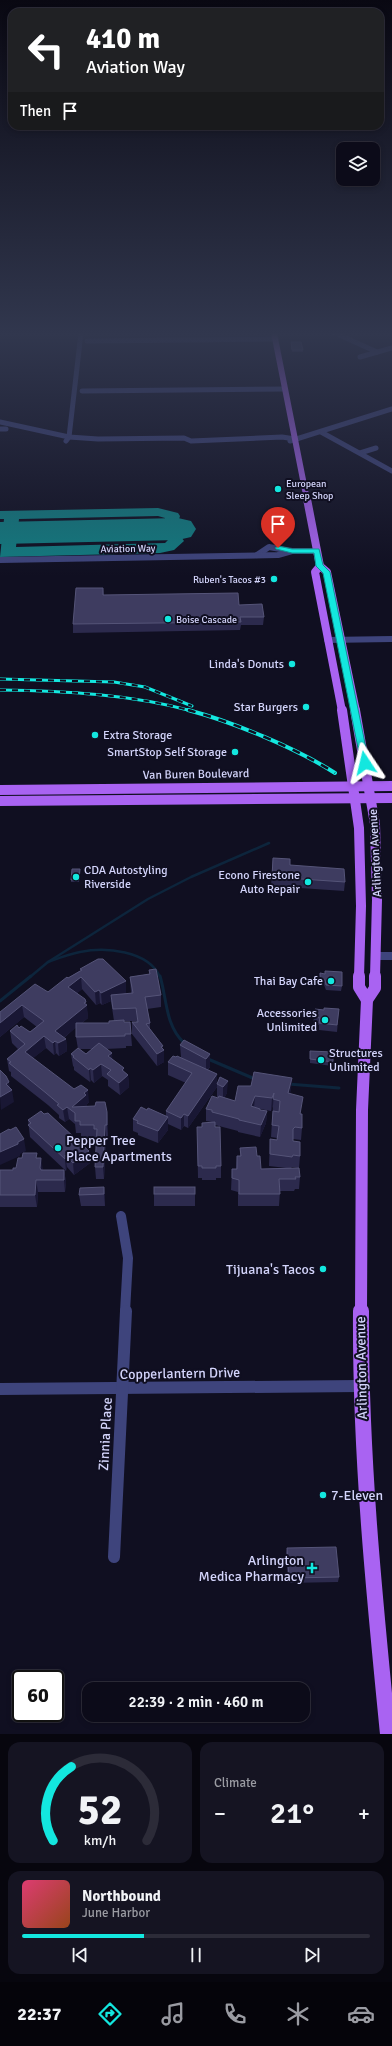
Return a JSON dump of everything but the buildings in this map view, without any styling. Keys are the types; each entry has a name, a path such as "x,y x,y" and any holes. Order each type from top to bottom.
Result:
{"main road":[{"name":"Arlington Avenue","path":"290,414 320,566 327,572 341,640 369,786 376,837 377,900 375,988 367,1000 362,1110 360,1386 369,1538 388,1734"},
{"name":"Arlington Avenue","path":"320,566 315,572 327,640 341,702 353,786 360,860 361,920 359,987 367,1000"},
{"name":"Van Buren Boulevard","path":"0,790 392,786"},
{"name":"Van Buren Boulevard","path":"0,800 392,798"},
{"path":"361,920 365,937 365,954 375,956"}],"street":[{"path":"67,440 70,414"},
{"path":"2,428 67,440 142,444 184,443 191,440 220,440 228,443 283,442 295,440 377,414"},
{"path":"0,422 67,440"},
{"path":"321,432 392,471"},
{"path":"360,453 376,448"},
{"name":"Aviation Way","path":"0,560 278,555 292,551 317,551"},
{"path":"327,640 392,639"},
{"path":"375,956 392,956"},
{"name":"Zinnia Place","path":"114,1557 128,1258 121,1216"},
{"name":"Copperlantern Drive","path":"0,1389 360,1386"}],"waterway":[{"path":"48,962 148,899 191,877 269,843"},
{"path":"48,962 80,952 101,950 125,952 146,961 154,968 160,977"},
{"path":"30,977 48,962"},
{"path":"0,1001 31,976"},
{"path":"160,976 170,1020 173,1028 184,1043"},
{"path":"208,1059 255,1079"},
{"path":"288,1084 339,1088"}],"taxiway":[{"path":"0,515 158,512 173,516 172,523 157,530 172,534 176,541 169,547 8,552"},
{"path":"8,552 12,515"},
{"path":"0,552 8,552"}],"runway":[{"path":"0,533 178,529"}],"railway":[{"path":"0,679 114,682 145,687 192,706"},
{"path":"0,690 97,694 168,705 188,710"},
{"path":"188,710 192,711"},
{"path":"188,710 224,721 283,745 335,773"}],"place":[{"name":"European Sleep Shop","path":"278,489"},
{"name":"Ruben's Tacos #3","path":"274,579"},
{"name":"Boise Cascade","path":"168,619"},
{"name":"Linda's Donuts","path":"292,664"},
{"name":"Star Burgers","path":"306,707"},
{"name":"Extra Storage","path":"95,735"},
{"name":"SmartStop Self Storage","path":"235,752"},
{"name":"CDA Autostyling Riverside","path":"76,877"},
{"name":"Econo Firestone Auto Repair","path":"308,882"},
{"name":"Thai Bay Cafe","path":"331,981"},
{"name":"Accessories Unlimited","path":"325,1020"},
{"name":"Structures Unlimited","path":"321,1060"},
{"name":"Pepper Tree Place Apartments","path":"58,1148"},
{"name":"Tijuana's Tacos","path":"323,1269"},
{"name":"7-Eleven","path":"323,1495"},
{"name":"Arlington Medica Pharmacy","path":"312,1568"}],"route":[{"path":"278,548 292,551 317,551 320,566 327,572 365,763"}]}
